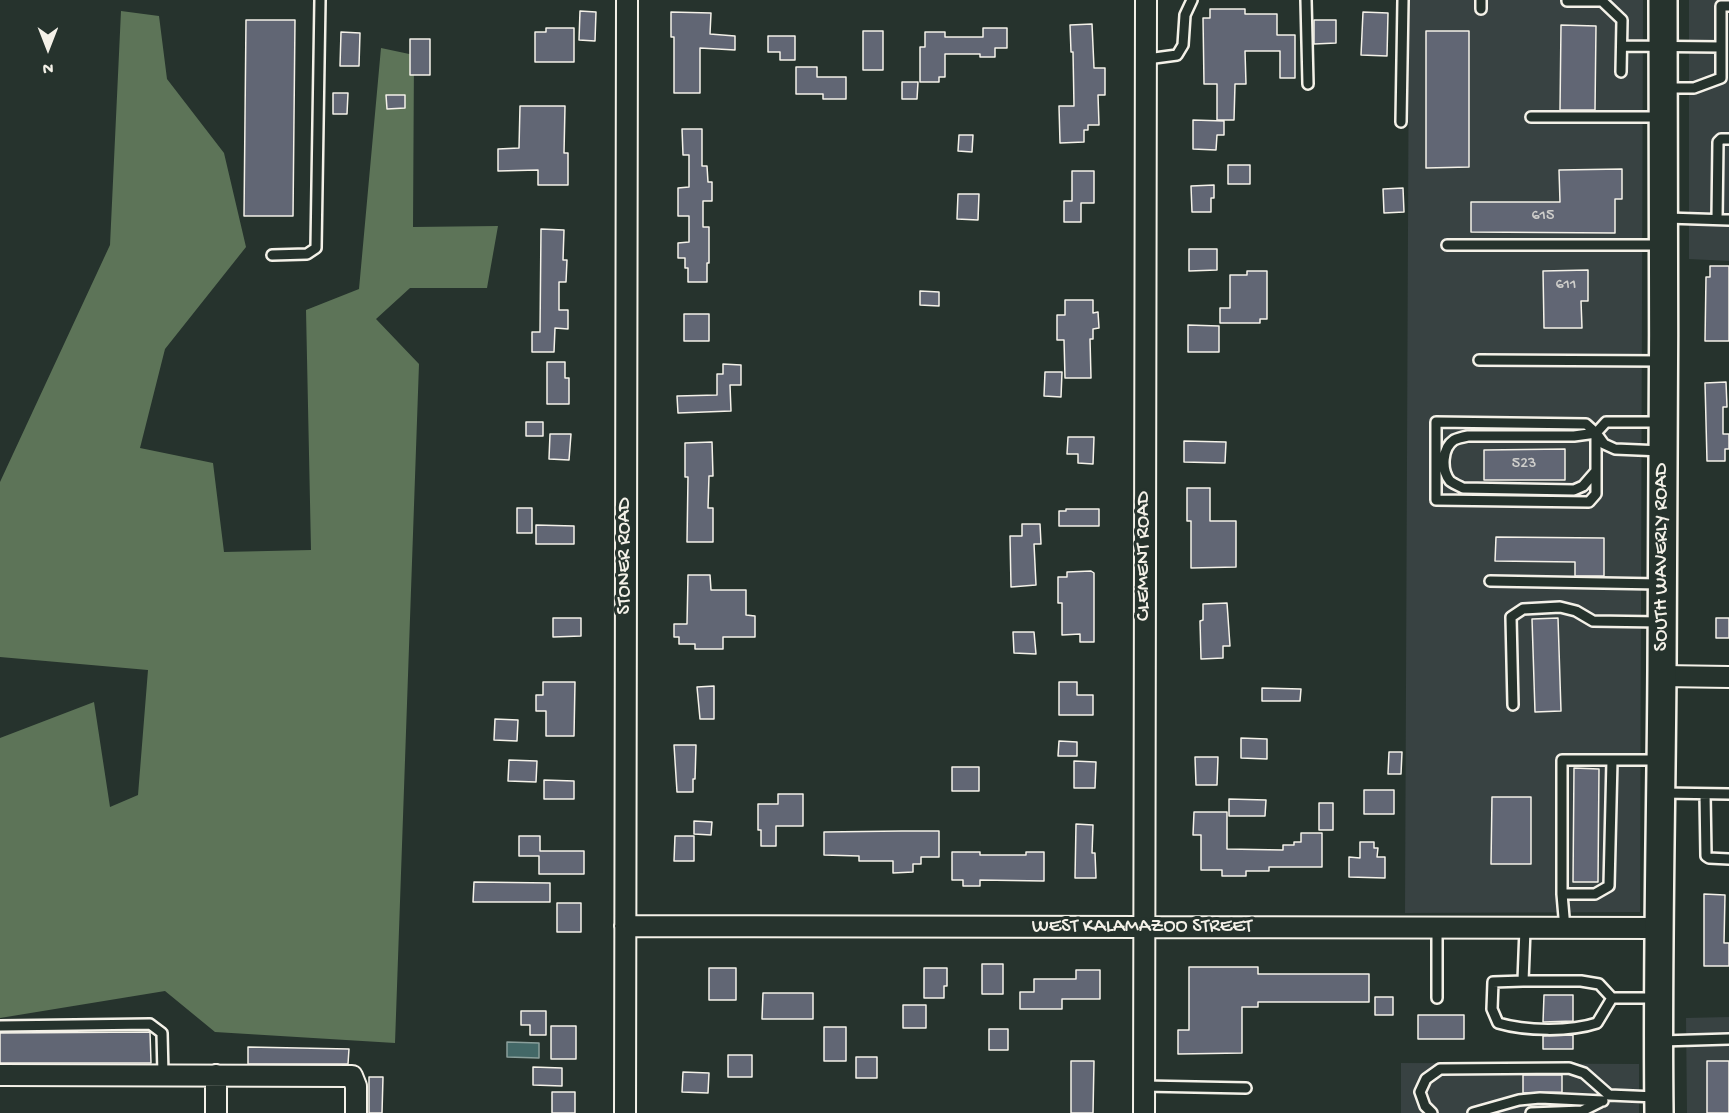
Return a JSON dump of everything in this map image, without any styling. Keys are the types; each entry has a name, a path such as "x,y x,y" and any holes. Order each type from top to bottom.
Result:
{"main road":[{"name":"SOUTH WAVERLY ROAD","path":"1659,1105 1659,793 1663,622 1663,0"}],"street":[{"name":"STONER ROAD","path":"625,1113 627,0"},
{"name":"CLEMENT ROAD","path":"1144,1113 1146,0"},
{"path":"1662,676 1729,677"},
{"name":"WEST KALAMAZOO STREET","path":"625,926 1658,928"},
{"path":"0,1075 352,1076 356,1086 356,1113"},
{"path":"216,1075 216,1113"}],"lane":[{"path":"273,255 307,254 316,248 320,0"},
{"path":"1147,59 1177,55 1183,45 1185,15 1192,0"},
{"path":"1306,0 1308,84"},
{"path":"1401,122 1403,0"},
{"path":"1567,1 1602,1 1622,20 1622,72"},
{"path":"1664,88 1694,88 1721,78 1721,6 1729,6"},
{"path":"1622,46 1720,47"},
{"path":"1531,117 1664,117"},
{"path":"1717,219 1718,142 1721,139 1729,139"},
{"path":"1664,218 1729,220"},
{"path":"1447,245 1664,245"},
{"path":"1479,360 1663,361"},
{"path":"1596,433 1596,494 1589,502 1436,500 1436,422 1586,424 1596,433 1604,444 1615,449 1663,451"},
{"path":"1596,471 1583,486 1574,490 1463,488 1452,483 1445,473 1444,454 1448,445 1455,439 1468,436 1574,436 1596,433 1606,422 1663,422"},
{"path":"1490,581 1663,584"},
{"path":"1513,705 1511,617 1523,609 1560,607 1576,611 1593,621 1663,622"},
{"path":"1565,929 1562,894 1562,760 1660,760"},
{"path":"1562,894 1595,894 1610,886 1612,760"},
{"path":"1659,793 1729,794"},
{"path":"1705,794 1706,856 1729,858"},
{"path":"1437,927 1437,998"},
{"path":"1523,981 1525,929"},
{"path":"1612,998 1597,1023 1581,1028 1514,1027 1498,1023 1492,1009 1493,982 1581,981 1599,984 1612,998 1658,998"},
{"path":"0,1026 150,1024 162,1032 163,1074"},
{"path":"1658,1041 1729,1039"},
{"path":"1432,1113 1425,1106 1420,1092 1426,1079 1440,1069 1569,1068 1584,1072 1606,1098"},
{"path":"1144,1086 1246,1088"},
{"path":"1473,1113 1519,1100 1540,1098 1606,1098 1659,1105"},
{"path":"1531,1113 1582,1111 1606,1098"}],"shaded area":[{"path":"1409,0 1643,0 1640,912 1405,913"},
{"path":"1689,0 1729,0 1729,261 1689,259"},
{"path":"1729,1017 1729,1113 1687,1113 1686,1018"},
{"path":"1401,1063 1639,1064 1639,1113 1401,1113"}],"green space":[{"path":"121,11 159,16 167,79 224,153 246,247 165,349 140,448 213,463 224,552 311,550 306,310 359,289 381,48 414,55 413,227 498,226 487,288 410,288 376,319 419,364 395,1043 215,1032 165,991 0,1018 0,738 94,702 110,807 138,795 148,670 0,657 0,482 110,245"}],"water":[{"path":"507,1042 539,1043 539,1058 507,1057"}],"building":[{"path":"1210,9 1245,9 1245,14 1277,14 1277,35 1295,35 1295,78 1280,78 1280,51 1245,51 1246,84 1235,84 1234,120 1217,120 1217,84 1204,84 1203,18 1210,18"},
{"path":"580,11 596,12 595,41 579,40"},
{"path":"671,12 711,13 710,34 735,36 735,50 700,48 700,93 674,93 674,37 671,37"},
{"path":"1363,12 1388,13 1387,56 1361,55"},
{"path":"246,20 295,20 293,216 244,216"},
{"path":"1314,20 1336,20 1336,43 1314,44"},
{"path":"1092,24 1094,68 1105,68 1105,95 1098,95 1099,125 1088,125 1088,130 1084,130 1084,142 1060,143 1059,106 1074,106 1070,25"},
{"path":"1561,25 1596,26 1595,110 1560,110"},
{"path":"546,28 574,28 574,62 535,62 535,32 546,32"},
{"path":"983,28 1007,28 1007,48 995,48 995,57 980,57 980,54 945,54 945,77 939,77 939,82 920,82 920,47 925,47 925,32 945,32 945,37 983,37"},
{"path":"863,31 883,31 883,70 863,70"},
{"path":"1426,31 1469,31 1469,167 1426,168"},
{"path":"341,32 360,33 359,66 340,66"},
{"path":"768,36 795,36 795,60 780,60 780,52 768,52"},
{"path":"410,39 430,39 430,75 410,75"},
{"path":"796,67 817,67 817,77 846,77 846,99 823,99 823,94 796,94"},
{"path":"902,82 918,82 917,99 902,99"},
{"path":"333,93 348,93 347,114 333,114"},
{"path":"386,95 405,95 405,108 387,109"},
{"path":"520,106 565,106 564,153 568,153 568,185 538,185 538,170 498,171 498,149 519,148"},
{"path":"1193,120 1224,121 1224,135 1217,135 1216,150 1193,149"},
{"path":"682,129 702,129 702,166 707,166 708,182 712,182 712,201 703,201 703,227 709,227 707,282 688,282 685,258 678,258 678,243 689,242 689,216 678,216 678,188 689,187 689,155 683,155"},
{"path":"959,135 973,135 972,152 958,151"},
{"path":"1228,165 1250,165 1250,184 1228,184"},
{"path":"1622,169 1622,199 1615,199 1615,233 1471,232 1471,202 1560,202 1559,170"},
{"path":"1072,171 1094,171 1094,203 1081,203 1081,222 1064,222 1064,201 1072,201"},
{"path":"1214,185 1211,212 1192,212 1191,186"},
{"path":"1403,188 1404,212 1384,213 1383,189"},
{"path":"958,194 979,194 978,220 957,219"},
{"path":"541,229 564,230 563,260 567,260 566,282 559,282 559,310 568,310 568,329 555,328 554,352 532,352 532,332 540,332"},
{"path":"1189,249 1217,249 1217,270 1189,271"},
{"path":"1710,266 1729,266 1729,341 1705,341 1706,277 1710,277"},
{"path":"1588,270 1588,301 1581,301 1582,328 1544,328 1543,271"},
{"path":"1247,271 1267,271 1267,319 1260,319 1260,323 1220,323 1220,308 1230,308 1230,275 1247,275"},
{"path":"920,291 939,292 939,306 920,305"},
{"path":"1065,300 1093,300 1093,313 1098,312 1099,328 1093,329 1093,339 1090,339 1091,378 1065,378 1064,340 1057,340 1057,315 1065,315"},
{"path":"684,314 709,314 709,341 684,341"},
{"path":"1188,325 1219,326 1219,352 1188,352"},
{"path":"547,362 565,362 565,378 569,378 569,404 547,404"},
{"path":"723,364 741,365 741,385 730,385 731,411 678,413 677,396 717,395 717,374 723,374"},
{"path":"1045,372 1062,372 1061,397 1044,396"},
{"path":"1726,382 1727,407 1723,407 1723,434 1729,434 1729,449 1725,449 1725,461 1707,461 1705,383"},
{"path":"526,422 543,422 543,436 526,436"},
{"path":"550,434 571,434 569,460 549,459"},
{"path":"1068,437 1094,437 1093,464 1078,463 1078,454 1067,454"},
{"path":"1184,441 1226,442 1225,463 1184,462"},
{"path":"712,442 713,476 709,476 708,508 713,508 713,542 687,542 688,477 685,477 685,443"},
{"path":"1565,449 1565,480 1484,480 1484,450"},
{"path":"1187,488 1210,488 1210,521 1236,521 1236,567 1191,568 1191,521 1187,521"},
{"path":"517,508 532,508 532,533 517,533"},
{"path":"1066,509 1099,509 1099,526 1059,526 1059,511 1066,511"},
{"path":"1022,524 1040,524 1041,544 1034,544 1036,585 1011,587 1010,536 1022,536"},
{"path":"536,525 574,526 574,544 536,544"},
{"path":"1496,537 1604,538 1604,576 1575,576 1575,562 1495,561"},
{"path":"1091,571 1094,573 1094,642 1080,642 1080,634 1062,635 1062,603 1058,603 1058,577 1067,577 1067,572"},
{"path":"688,575 710,575 711,590 746,590 746,615 755,616 755,637 723,637 723,649 695,649 695,644 679,644 679,637 674,637 674,624 687,624"},
{"path":"1227,603 1230,646 1223,646 1223,658 1201,659 1200,621 1203,620 1203,604"},
{"path":"553,618 581,618 581,636 553,637"},
{"path":"1558,618 1561,711 1535,712 1532,619"},
{"path":"1716,618 1729,618 1729,638 1716,638"},
{"path":"1013,632 1034,632 1036,654 1014,653"},
{"path":"543,682 575,682 574,736 546,736 546,711 536,711 536,695 543,695"},
{"path":"1059,682 1077,682 1077,695 1093,695 1093,715 1059,715"},
{"path":"714,686 714,719 700,719 697,687"},
{"path":"1262,688 1301,689 1300,701 1262,701"},
{"path":"495,719 518,720 517,741 494,740"},
{"path":"1241,738 1267,739 1267,759 1241,758"},
{"path":"1059,741 1077,742 1077,756 1058,756"},
{"path":"674,745 696,745 693,792 677,792"},
{"path":"1389,752 1402,752 1401,774 1388,774"},
{"path":"1195,757 1218,757 1217,785 1196,785"},
{"path":"509,760 537,761 536,782 508,781"},
{"path":"1074,761 1096,762 1095,788 1074,788"},
{"path":"952,767 979,767 979,791 952,791"},
{"path":"1574,768 1599,769 1598,882 1573,882"},
{"path":"544,780 574,781 574,799 544,799"},
{"path":"1364,790 1394,790 1394,814 1364,814"},
{"path":"778,794 803,794 803,826 776,826 776,846 761,846 761,830 758,830 758,804 778,804"},
{"path":"1492,797 1531,797 1531,864 1491,864"},
{"path":"1229,799 1266,800 1265,816 1229,816"},
{"path":"1319,803 1333,803 1333,830 1319,830"},
{"path":"1194,812 1227,812 1227,849 1283,850 1283,845 1294,845 1294,842 1301,842 1301,833 1322,833 1322,867 1269,867 1269,871 1246,871 1246,876 1222,876 1222,870 1201,870 1201,835 1193,835"},
{"path":"694,821 712,822 711,835 694,834"},
{"path":"1076,824 1093,825 1092,853 1095,853 1096,878 1075,878"},
{"path":"939,831 939,857 921,857 921,864 913,864 913,872 893,873 893,861 859,861 859,856 824,855 824,832"},
{"path":"519,836 540,836 540,851 584,851 584,874 539,874 539,856 519,856"},
{"path":"675,836 694,836 694,861 674,861"},
{"path":"1360,842 1374,842 1374,848 1378,848 1377,857 1385,857 1385,878 1349,877 1349,857 1360,858"},
{"path":"952,852 980,852 980,855 1026,855 1026,852 1044,852 1044,881 980,880 980,886 963,886 963,880 952,880"},
{"path":"474,882 550,883 550,902 473,902"},
{"path":"1704,894 1725,895 1724,943 1729,943 1729,966 1704,966"},
{"path":"557,903 581,903 581,932 557,932"},
{"path":"982,964 1003,964 1003,994 982,994"},
{"path":"1189,967 1258,967 1258,974 1369,974 1369,1002 1258,1002 1258,1007 1242,1007 1242,1053 1178,1054 1178,1030 1189,1030"},
{"path":"709,968 736,968 736,1000 709,1000"},
{"path":"924,968 947,968 944,998 924,998"},
{"path":"1076,970 1100,970 1100,999 1062,999 1062,1009 1020,1009 1020,992 1034,992 1034,979 1076,979"},
{"path":"763,993 813,993 813,1019 762,1019"},
{"path":"1544,995 1573,995 1573,1021 1543,1022"},
{"path":"1375,997 1393,997 1393,1015 1375,1015"},
{"path":"903,1005 926,1005 926,1028 903,1028"},
{"path":"521,1011 546,1011 546,1035 530,1035 530,1025 521,1025"},
{"path":"1418,1015 1464,1015 1464,1039 1418,1039"},
{"path":"551,1026 576,1026 576,1059 551,1059"},
{"path":"824,1027 846,1027 846,1061 824,1061"},
{"path":"989,1029 1008,1029 1008,1050 989,1050"},
{"path":"150,1032 151,1063 0,1063 0,1033"},
{"path":"1573,1035 1573,1049 1543,1049 1543,1036"},
{"path":"248,1047 349,1049 348,1064 248,1064"},
{"path":"728,1055 752,1055 752,1077 728,1077"},
{"path":"856,1057 877,1057 877,1078 856,1078"},
{"path":"1071,1061 1094,1061 1093,1113 1071,1113"},
{"path":"1707,1061 1729,1061 1729,1113 1707,1113"},
{"path":"533,1067 562,1068 562,1086 533,1085"},
{"path":"683,1072 709,1073 708,1093 682,1092"},
{"path":"1523,1075 1562,1075 1562,1092 1523,1093"},
{"path":"369,1077 383,1077 382,1113 369,1113"},
{"path":"552,1092 575,1092 575,1113 552,1113"}]}
